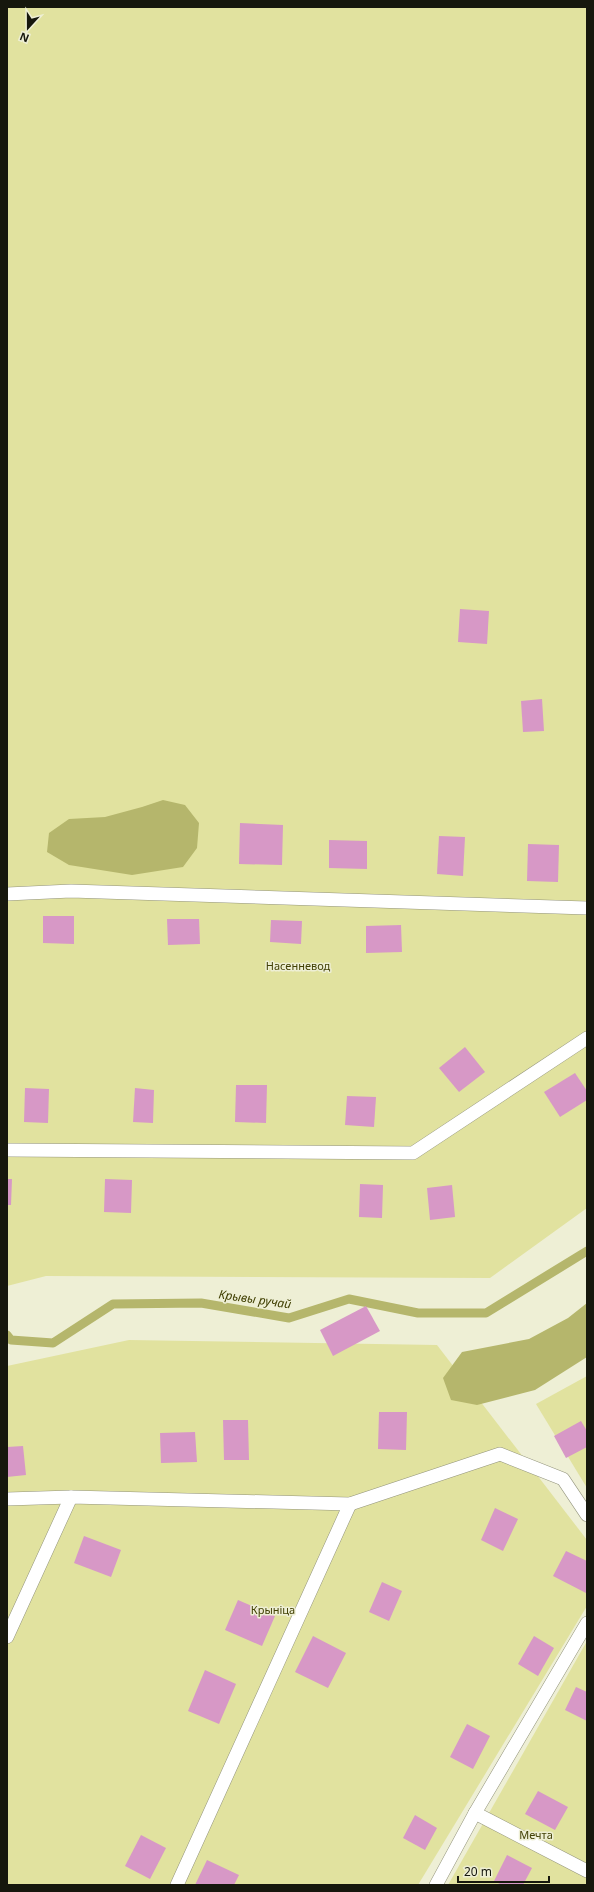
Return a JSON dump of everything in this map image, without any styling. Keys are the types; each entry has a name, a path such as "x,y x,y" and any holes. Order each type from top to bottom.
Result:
{"lane":[{"path":"7,894 79,892 587,908"},
{"path":"7,1150 413,1152 587,1038"},
{"path":"7,1499 71,1498 350,1504 500,1454 563,1479 587,1514"},
{"path":"7,1637 71,1498"},
{"path":"177,1885 350,1504"},
{"path":"436,1885 474,1813 587,1623"},
{"path":"474,1813 587,1871"}],"green space":[{"name":"Насенневод","path":"7,7 587,7 587,1208 490,1278 46,1276 7,1286"},
{"name":"Крыніца","path":"129,1340 437,1345 587,1540 587,1606 418,1885 7,1885 7,1366"},
{"path":"587,1376 587,1488 536,1404"},
{"name":"Мечта","path":"587,1641 587,1885 448,1885"}],"shaded area":[{"path":"163,800 185,805 199,823 197,848 183,867 132,875 69,865 47,852 49,833 69,819 105,817"},
{"path":"587,1303 587,1357 535,1390 477,1405 451,1400 443,1378 462,1352 529,1339 568,1318"}],"building":[{"path":"460,609 489,611 487,644 458,642"},
{"path":"542,699 544,731 523,732 521,701"},
{"path":"240,823 283,825 282,865 239,864"},
{"path":"439,836 465,837 463,876 437,874"},
{"path":"329,840 367,841 367,869 329,868"},
{"path":"528,844 559,845 558,882 527,881"},
{"path":"43,916 74,916 74,944 43,943"},
{"path":"167,919 199,919 200,944 168,945"},
{"path":"271,920 302,921 301,944 270,942"},
{"path":"401,925 402,952 366,953 366,926"},
{"path":"465,1047 485,1072 459,1092 439,1068"},
{"path":"575,1073 587,1091 587,1100 560,1117 544,1092"},
{"path":"236,1085 267,1085 266,1123 235,1122"},
{"path":"25,1088 49,1089 48,1123 24,1122"},
{"path":"135,1088 154,1090 153,1123 133,1122"},
{"path":"347,1096 376,1097 374,1127 345,1125"},
{"path":"7,1179 12,1179 11,1205 7,1205"},
{"path":"105,1179 132,1180 131,1213 104,1212"},
{"path":"360,1184 383,1185 382,1218 359,1217"},
{"path":"452,1185 455,1217 430,1220 427,1188"},
{"path":"366,1306 380,1331 333,1356 320,1330"},
{"path":"379,1412 407,1412 406,1450 378,1449"},
{"path":"223,1420 248,1420 249,1460 224,1460"},
{"path":"581,1421 587,1431 587,1447 566,1458 554,1436"},
{"path":"195,1432 197,1462 161,1463 160,1433"},
{"path":"23,1446 26,1475 7,1477 7,1447"},
{"path":"495,1508 518,1519 503,1551 481,1540"},
{"path":"84,1536 121,1550 111,1577 74,1563"},
{"path":"566,1551 587,1561 586,1593 553,1576"},
{"path":"382,1582 402,1591 389,1621 369,1612"},
{"path":"238,1600 275,1616 262,1646 225,1630"},
{"path":"313,1636 346,1653 328,1688 295,1672"},
{"path":"534,1636 554,1648 538,1676 518,1664"},
{"path":"205,1670 236,1684 219,1724 188,1711"},
{"path":"576,1687 587,1692 587,1721 565,1710"},
{"path":"467,1724 490,1736 473,1769 450,1757"},
{"path":"538,1791 568,1807 555,1830 525,1814"},
{"path":"415,1815 437,1828 425,1850 403,1838"},
{"path":"141,1835 166,1848 150,1879 125,1866"},
{"path":"507,1855 532,1868 523,1885 502,1885 494,1881"},
{"path":"207,1860 239,1875 234,1885 195,1885"}],"waterway":[{"name":"Крывы ручай","path":"7,1335 11,1340 53,1343 113,1304 201,1303 289,1318 349,1299 418,1313 486,1313 587,1251"}]}
